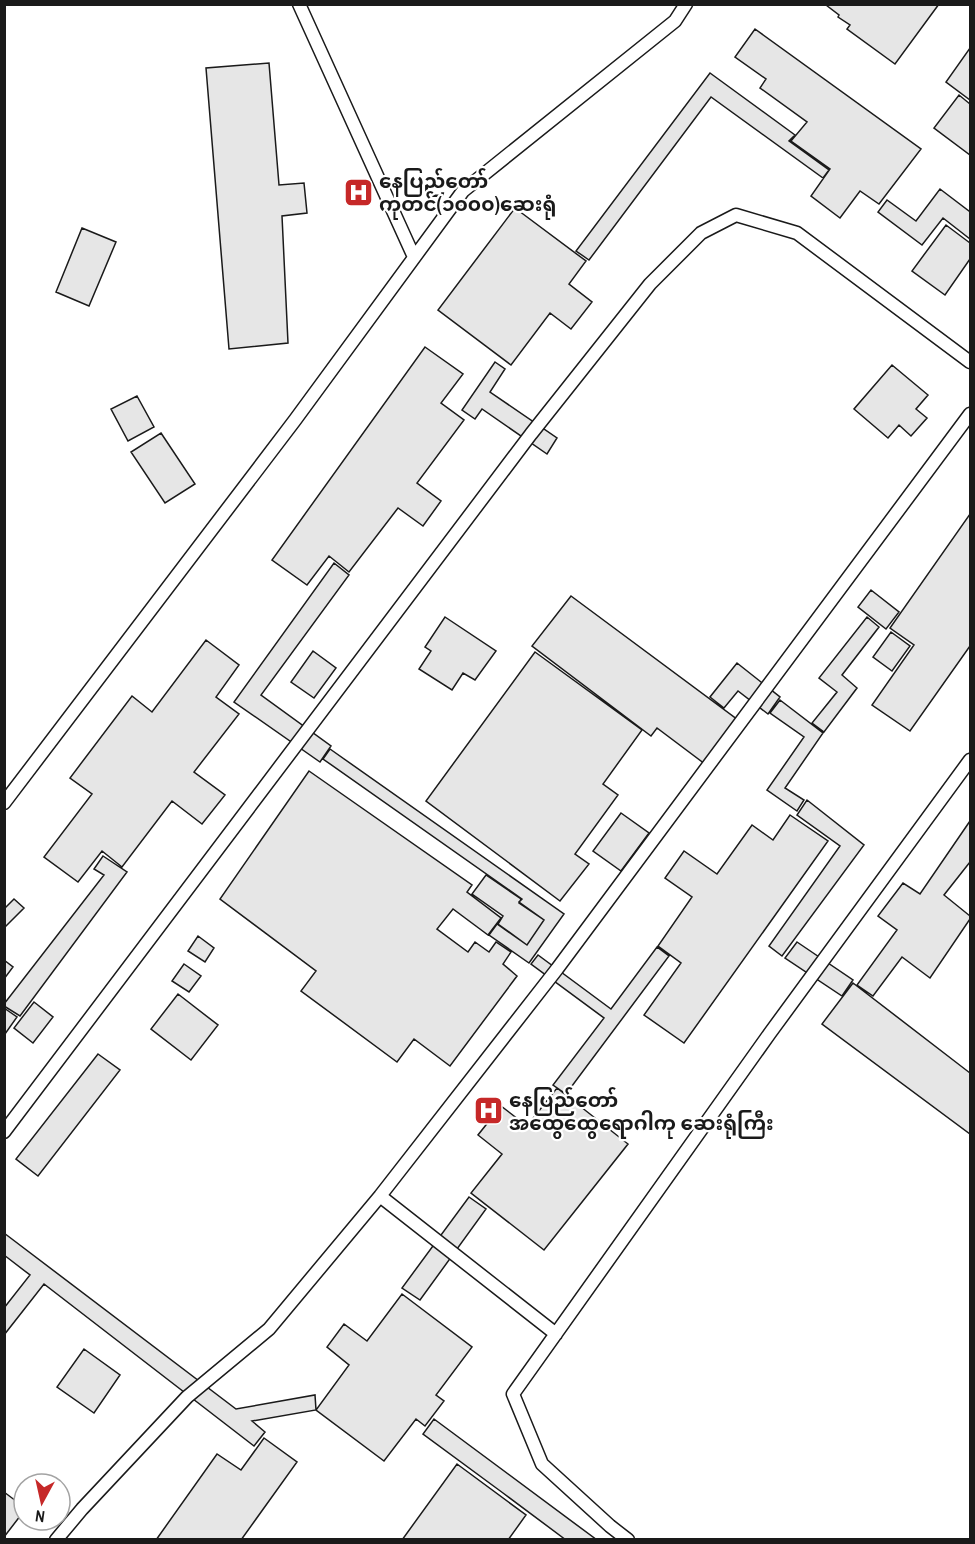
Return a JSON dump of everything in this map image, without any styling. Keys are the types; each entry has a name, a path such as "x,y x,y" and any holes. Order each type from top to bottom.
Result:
{"lane":[{"path":"299,4 414,257"},
{"path":"4,803 295,420 462,191 675,21 686,4"},
{"path":"4,1132 531,434 650,284 701,233 736,215 797,233 970,362"},
{"path":"57,1539 90,1500 187,1397 269,1329 380,1196 556,969 970,414"},
{"path":"628,1539 610,1526 542,1464 513,1394 770,1034 970,760"},
{"path":"380,1196 556,1334"}],"building":[{"path":"939,4 895,64 847,29 850,25 826,5"},
{"path":"755,29 921,149 879,204 860,191 840,218 811,196 830,169 791,141 807,122 760,88 766,79 735,57"},
{"path":"970,48 970,100 946,82"},
{"path":"269,63 279,185 304,183 307,213 282,216 288,343 229,349 206,68"},
{"path":"710,73 795,135 789,141 829,170 823,178 711,97 589,260 576,251"},
{"path":"959,95 970,104 970,155 934,128"},
{"path":"940,189 970,210 970,239 943,218 922,245 878,212 887,200 916,221"},
{"path":"515,208 586,261 569,284 592,302 571,329 550,313 511,365 438,310"},
{"path":"946,225 970,243 970,259 945,295 912,271"},
{"path":"82,228 116,242 89,306 56,292"},
{"path":"425,347 463,374 441,403 464,420 417,483 441,501 423,526 398,508 349,572 329,556 307,585 272,560"},
{"path":"495,362 505,369 490,392 557,438 547,454 482,409 475,419 462,410"},
{"path":"892,365 928,395 916,409 927,418 911,436 899,425 888,438 854,409"},
{"path":"137,396 154,427 128,441 111,409"},
{"path":"161,433 195,484 165,503 131,452"},
{"path":"970,514 970,646 910,731 872,705 914,645 890,628"},
{"path":"334,563 349,575 261,695 331,746 320,762 234,702"},
{"path":"871,590 899,612 886,629 858,607"},
{"path":"571,596 738,720 705,764 657,728 651,736 532,646"},
{"path":"445,617 496,651 475,680 463,673 452,690 419,669 431,651 425,647"},
{"path":"867,617 879,627 842,675 857,688 824,732 812,723 837,692 819,678"},
{"path":"891,632 910,646 892,671 873,657"},
{"path":"206,640 239,665 216,697 239,714 194,772 225,795 202,824 172,801 122,867 102,851 78,882 44,857 92,794 70,778 132,696 152,712"},
{"path":"313,651 336,668 314,698 291,682"},
{"path":"535,652 642,730 603,784 618,795 575,854 589,864 560,901 426,801"},
{"path":"737,663 780,697 768,714 738,691 724,708 710,697"},
{"path":"780,700 823,733 785,788 804,800 797,811 767,790 804,737 770,713"},
{"path":"330,749 564,914 529,963 489,935 497,924 527,945 544,920 519,902 522,899 323,759"},
{"path":"309,771 472,885 467,892 501,918 488,935 453,909 437,929 468,952 475,942 489,952 496,942 511,952 503,964 517,976 450,1066 414,1039 397,1062 301,991 316,971 220,899"},
{"path":"807,800 864,845 782,956 769,946 840,846 797,815"},
{"path":"621,813 649,833 621,871 593,851"},
{"path":"790,815 828,841 684,1043 644,1015 681,963 658,946 692,897 665,878 684,851 717,874 752,825 773,840"},
{"path":"970,821 970,862 944,895 970,916 970,919 930,978 902,957 873,996 857,985 897,930 878,916 903,883 920,894"},
{"path":"103,856 127,872 20,1016 4,1004 104,875 94,869"},
{"path":"486,875 521,899 519,903 544,920 527,945 498,924 503,916 472,894"},
{"path":"14,899 24,908 4,928 4,909"},
{"path":"198,936 214,948 205,962 188,951"},
{"path":"797,942 853,980 842,996 785,958"},
{"path":"657,947 669,956 566,1094 553,1085 604,1018 531,964 538,955 611,1009"},
{"path":"4,960 13,967 4,979"},
{"path":"184,964 201,976 189,992 172,981"},
{"path":"853,983 970,1073 970,1134 822,1024"},
{"path":"178,994 218,1025 191,1060 151,1029"},
{"path":"34,1002 53,1017 33,1043 14,1028"},
{"path":"4,1008 17,1017 5,1034 4,1034"},
{"path":"98,1054 120,1070 38,1176 16,1159"},
{"path":"557,1088 628,1144 544,1250 471,1193 502,1154 478,1135 501,1106 527,1126"},
{"path":"469,1197 486,1209 420,1300 402,1288"},
{"path":"4,1233 236,1409 315,1395 316,1410 252,1421 265,1432 254,1446 44,1284 4,1335 4,1308 30,1275 4,1255"},
{"path":"402,1294 472,1347 436,1395 444,1401 425,1426 416,1419 384,1461 316,1410 349,1365 327,1347 344,1324 367,1341"},
{"path":"84,1349 120,1375 94,1413 57,1387"},
{"path":"434,1419 597,1540 566,1540 423,1434"},
{"path":"264,1438 297,1462 241,1540 156,1540 217,1454 241,1470"},
{"path":"457,1464 526,1515 508,1540 402,1540"},
{"path":"4,1492 12,1498 12,1527 4,1537"}],"place":[{"name":"နေပြည်တော် ကုတင်(၁၀၀၀)ဆေးရုံ","path":"358,193"},
{"name":"နေပြည်တော် အထွေထွေရောဂါကု ဆေးရုံကြီး","path":"488,1111"}]}
